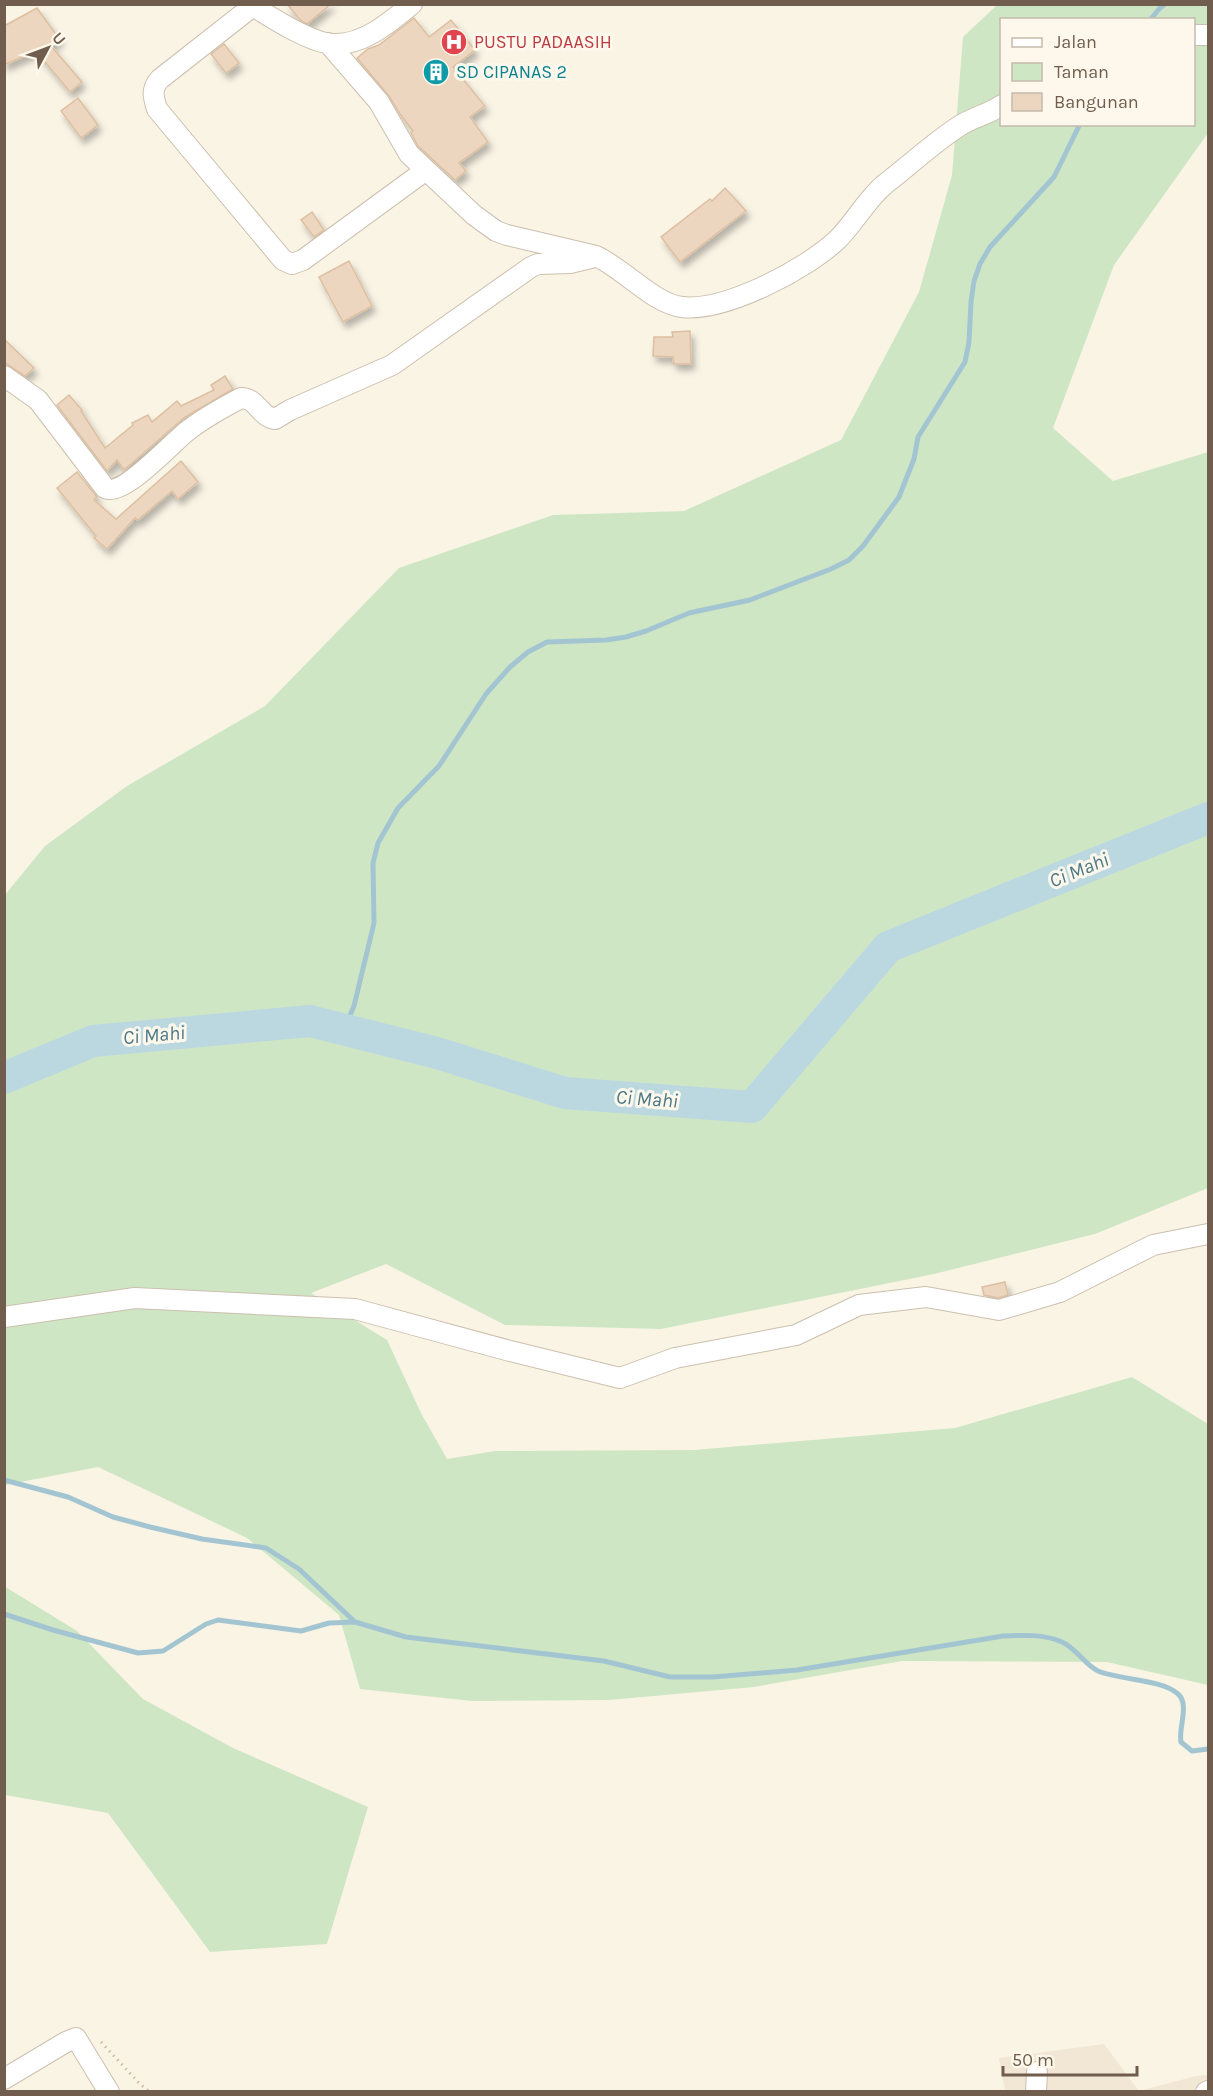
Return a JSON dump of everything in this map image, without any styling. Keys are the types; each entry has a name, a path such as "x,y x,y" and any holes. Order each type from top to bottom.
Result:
{"street":[{"path":"412,4 370,34 350,42 328,43 310,38 252,5 160,79 155,85 153,96 157,109 283,260 292,264 303,260 426,170"},
{"path":"328,43 379,102 409,154 474,215 496,231 507,235 596,256 610,263 659,299 681,307 711,305 748,294 790,272 839,238 869,199 883,186 957,128 1000,106"},
{"path":"4,376 38,400 105,488 116,490 146,469 187,432 241,398 252,401 268,417 275,419 392,365 531,267 596,256"},
{"path":"4,1317 135,1299 355,1309 620,1378 675,1358 796,1335 859,1305 926,1297 999,1310 1060,1292 1153,1245 1209,1234"},
{"path":"4,2079 76,2038 109,2091"}],"path":[{"path":"76,2038 90,2034 150,2091"}],"shaded area":[{"path":"1104,2044 1139,2091 1005,2091 999,2058"},
{"path":"1208,2075 1208,2091 1139,2091 1196,2076"}],"green space":[{"path":"997,5 1208,5 1208,133 1114,265 1053,428 1113,481 1208,452 1208,1188 1095,1234 934,1274 661,1329 505,1325 386,1264 311,1293 387,1340 421,1413 447,1459 495,1451 694,1450 955,1428 1132,1377 1208,1424 1208,1685 1107,1662 902,1661 754,1687 609,1700 472,1701 360,1689 339,1615 247,1538 98,1467 5,1485 4,896 45,846 127,786 265,706 399,568 553,515 684,511 841,440 919,292 952,175 963,37"},
{"path":"4,1586 77,1631 143,1699 233,1748 368,1807 327,1944 210,1952 108,1813 5,1795"}],"building":[{"path":"287,4 331,4 307,24 300,20"},
{"path":"37,8 60,40 50,45 82,82 70,92 36,51 4,65 4,26"},
{"path":"414,18 429,37 451,20 475,50 453,67 485,106 470,117 488,142 459,163 466,171 455,180 418,146 411,133 413,131 389,96 357,58 368,49 379,45"},
{"path":"224,44 239,63 226,73 211,54"},
{"path":"78,98 98,125 81,138 61,111"},
{"path":"725,188 746,211 680,262 661,237 710,199 712,201"},
{"path":"312,212 324,230 314,237 301,220"},
{"path":"349,261 372,306 343,322 319,277"},
{"path":"690,331 691,364 674,364 673,357 653,356 654,337 673,337 672,332"},
{"path":"4,339 34,368 25,376 4,362"},
{"path":"225,376 233,389 185,417 124,470 117,460 107,471 57,405 69,395 82,410 105,448 133,425 132,423 148,415 152,422 177,401 181,406 214,390 211,385"},
{"path":"181,461 198,482 178,499 172,491 138,520 135,518 107,549 94,538 96,536 57,488 77,472 97,497 94,500 116,519"},
{"path":"1005,1282 1008,1295 998,1298 984,1295 982,1287"}],"waterway":[{"path":"1152,18 1165,4"},
{"path":"344,1029 354,1006 374,923 373,863 378,843 398,808 439,766 486,694 510,667 528,652 547,642 626,637 689,613 750,600 849,560 863,546 899,497 914,459 918,437 965,362 974,281 980,264 990,247 1054,177 1079,126"},
{"name":"Ci Mahi","path":"4,1078 93,1041 310,1021 437,1053 565,1093 752,1107 888,947 1208,818"},
{"path":"4,1480 68,1497 113,1517 150,1527 202,1539 266,1548 299,1569 355,1622 406,1637 604,1661 670,1677 713,1677 797,1670 1003,1636 1026,1635 1055,1639 1067,1645 1098,1671 1162,1685 1178,1694 1183,1704 1181,1742 1192,1751 1208,1749"},
{"path":"4,1614 138,1653 163,1651 206,1624 218,1620 301,1631 329,1623 355,1622"}],"place":[{"name":"PUSTU PADAASIH","path":"454,42"},
{"name":"SD CIPANAS 2","path":"436,72"}]}
